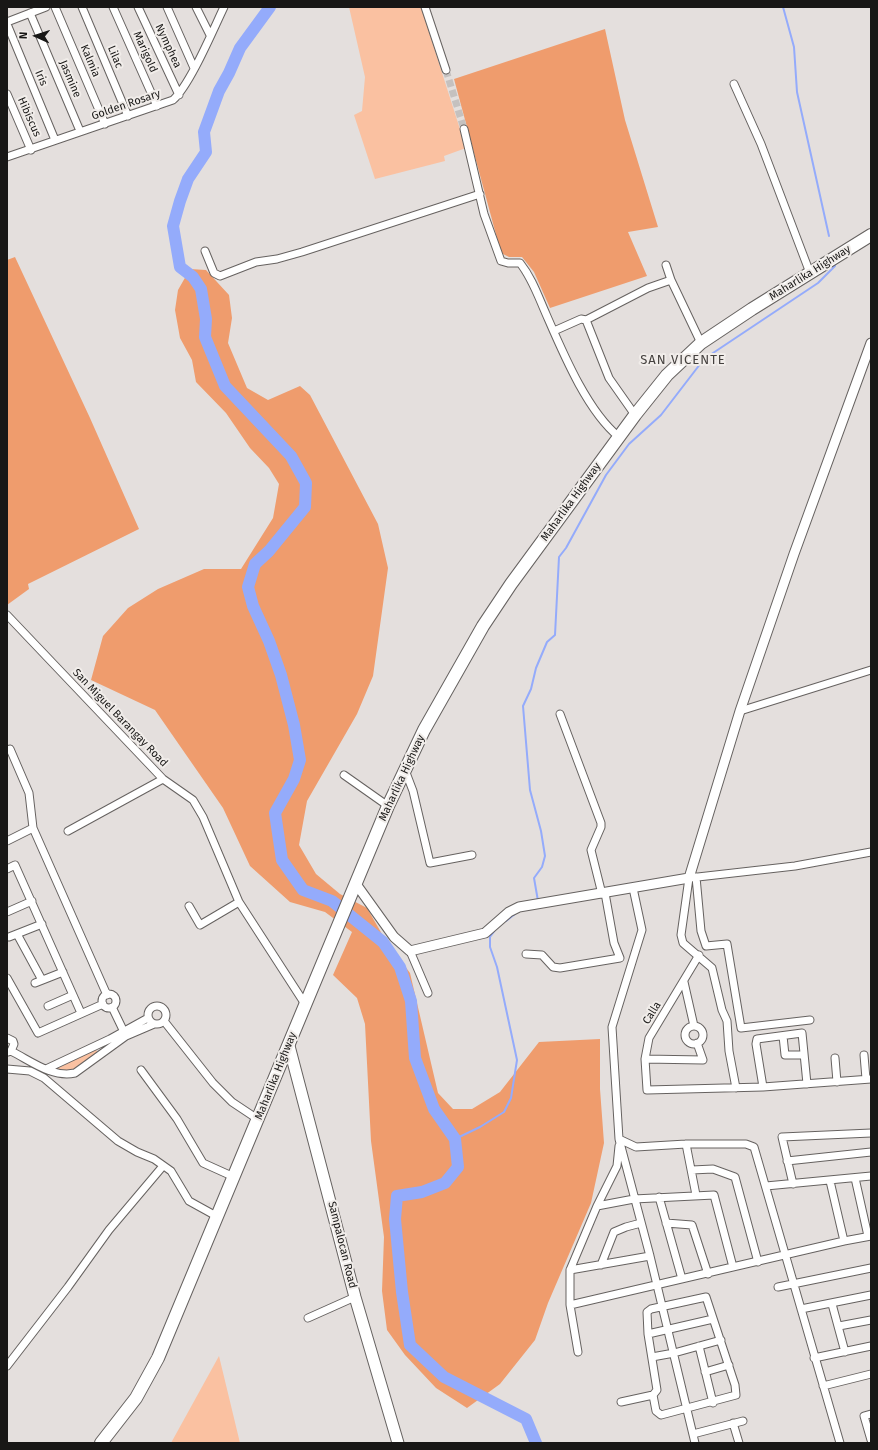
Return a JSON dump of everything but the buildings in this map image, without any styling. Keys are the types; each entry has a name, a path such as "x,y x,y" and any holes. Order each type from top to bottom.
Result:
{"highway":[{"name":"Maharlika Highway","path":"101,1443 136,1398 158,1358 259,1120 305,1004 388,806 424,730 483,626 511,584 635,414 667,375 701,343 871,235"}],"main road":[{"name":"Sampalocan Road","path":"289,1046 355,1297 398,1443"}],"street":[{"path":"7,23 46,7"},
{"name":"Kalmia","path":"55,7 105,124"},
{"name":"Lilac","path":"82,7 128,116"},
{"name":"Marigold","path":"113,7 157,106"},
{"name":"Nymphea","path":"138,7 179,95"},
{"path":"166,7 194,68"},
{"path":"196,7 210,35"},
{"path":"179,95 224,7"},
{"path":"425,7 446,70"},
{"name":"Jasmine","path":"30,13 80,131"},
{"name":"Iris","path":"7,23 55,140"},
{"path":"734,84 761,144 810,273"},
{"name":"Hibiscus","path":"7,94 31,150"},
{"name":"Golden Rosary","path":"7,157 157,106 173,100 179,95"},
{"path":"464,129 484,214 501,261 508,263 520,263 530,275 554,331 587,399 607,427 619,437"},
{"path":"205,251 214,273 220,276 256,262 276,259 302,252 480,194"},
{"path":"666,265 671,280 701,343"},
{"path":"554,331 581,319 586,320 648,288 671,280"},
{"path":"586,320 609,378 635,414"},
{"path":"864,1055 868,1079 736,1088 729,1051 727,1021 722,1010 712,968 699,955 683,943 681,936 692,877 740,712 797,547 871,343"},
{"name":"San Miguel Barangay Road","path":"7,615 163,779 193,800 203,817 239,902 305,1004"},
{"path":"740,712 871,670"},
{"path":"526,954 542,955 553,967 560,968 620,958 614,943 604,894 591,850 601,827 601,823 560,714"},
{"path":"7,750 10,749 29,793 33,828 107,995"},
{"path":"405,770 413,791 430,863 472,855"},
{"path":"344,776 388,806"},
{"path":"68,831 163,779"},
{"path":"7,841 33,828"},
{"path":"410,951 485,933 510,912 519,907 604,894 692,877 795,866 871,852"},
{"path":"7,869 15,865 74,995 80,1013"},
{"path":"692,877 700,925 706,946 727,944 741,1028 810,1020"},
{"path":"355,887 394,937 410,951 428,993"},
{"path":"578,1352 570,1305 570,1270 597,1206 617,1166 619,1139 612,1027 642,930 633,888"},
{"path":"7,912 32,901"},
{"path":"189,906 200,925 239,902"},
{"path":"9,937 42,924"},
{"path":"17,934 42,980"},
{"name":"Calla","path":"699,955 650,1038 645,1059 646,1090 736,1088"},
{"path":"35,984 63,972"},
{"path":"7,978 38,1033 103,1004"},
{"path":"684,982 694,1026"},
{"path":"48,1006 74,995"},
{"path":"103,1004 104,997 107,995"},
{"path":"107,995 113,996 115,999 115,1005 112,1007"},
{"path":"103,1004 105,1007 112,1007"},
{"path":"7,1038 13,1041 14,1044 9,1051 46,1069 58,1074 75,1073 124,1033 148,1018 150,1009 159,1006 166,1012 164,1021 159,1024 154,1024 124,1033 46,1069"},
{"path":"112,1007 124,1033"},
{"path":"148,1018 154,1024"},
{"path":"164,1021 213,1083 232,1102 259,1120"},
{"path":"694,1026 700,1029 702,1034 701,1039 697,1043 689,1043 685,1038 687,1030 694,1026"},
{"path":"763,1087 756,1041 760,1038 783,1036 802,1032 807,1084"},
{"path":"783,1036 786,1056 804,1055"},
{"path":"645,1059 703,1060 697,1043"},
{"path":"835,1058 837,1082"},
{"path":"7,1069 30,1071 44,1078 118,1141 137,1152 154,1159 171,1171 189,1201 218,1218"},
{"path":"141,1070 177,1119 203,1163 234,1177"},
{"path":"793,1184 782,1137 871,1132"},
{"path":"619,1139 636,1147 686,1144 749,1144 754,1147 814,1358 840,1443"},
{"path":"619,1139 650,1256 695,1443"},
{"path":"686,1144 696,1195"},
{"path":"787,1161 871,1152"},
{"path":"7,1366 68,1287 109,1230 163,1166"},
{"path":"692,1170 713,1169 735,1177 758,1262"},
{"path":"766,1186 871,1176"},
{"path":"570,1305 708,1274 844,1240 869,1236 855,1178"},
{"path":"830,1181 844,1240"},
{"path":"597,1206 634,1199 714,1195 733,1267"},
{"path":"659,1197 682,1279"},
{"path":"601,1265 614,1232 641,1223"},
{"path":"666,1223 692,1225 708,1274"},
{"path":"570,1270 650,1256"},
{"path":"778,1287 871,1268"},
{"path":"801,1310 871,1295"},
{"path":"308,1318 355,1297"},
{"path":"621,1402 653,1394 658,1388 648,1334 646,1312 662,1307 706,1298 729,1365 737,1392 736,1396 661,1415 656,1411 653,1394"},
{"path":"832,1304 845,1352"},
{"path":"648,1334 713,1319"},
{"path":"839,1326 871,1320"},
{"path":"652,1357 674,1353 721,1340"},
{"path":"699,1346 713,1403"},
{"path":"814,1358 871,1346"},
{"path":"705,1372 729,1365"},
{"path":"823,1386 871,1374"},
{"path":"864,1443 871,1440 864,1416 871,1414"},
{"path":"693,1434 743,1421"},
{"path":"733,1424 739,1443"}],"shaded area":[{"path":"349,7 421,7 466,148 444,156 445,161 375,179 354,115 362,111 365,77"},
{"path":"605,29 625,120 658,227 628,232 647,276 550,308 534,272 522,257 509,257 501,253 454,79"},
{"path":"15,257 90,418 139,529 28,584 29,589 7,605 7,260"},
{"path":"190,269 206,270 229,295 232,318 228,343 247,388 268,400 300,386 310,395 378,524 388,568 373,676 357,714 307,801 299,845 316,874 340,894 367,908 386,941 410,973 438,1093 453,1109 472,1109 500,1092 539,1042 600,1039 600,1089 604,1143 591,1203 548,1303 535,1340 500,1384 467,1408 436,1388 405,1355 387,1330 382,1291 384,1237 371,1141 365,1024 357,998 333,975 352,932 325,912 290,902 250,866 223,808 155,710 91,680 103,636 128,608 158,589 204,569 241,569 273,518 279,484 269,468 250,448 226,413 196,382 192,360 180,338 175,310 178,290"},
{"path":"96,1049 98,1054 78,1069 69,1071 55,1069"},
{"path":"219,1356 240,1443 171,1443"}],"waterway":[{"path":"270,7 240,48 219,91 204,132 206,152 188,179 173,226 180,267 193,277 201,289 206,319 205,337 225,386 291,456 306,483 305,507 269,551 255,564 248,587 253,606 269,641 281,675 294,725 300,760 294,779 275,813 282,860 303,890 332,901 383,942 400,967 411,1001 415,1058 434,1109 455,1139 458,1167 445,1183 422,1192 397,1196 395,1219 402,1292 410,1345 444,1377 526,1419 536,1443"},
{"path":"783,7 794,47 797,92 829,236"},
{"path":"538,901 534,878 542,867 545,856 541,831 530,790 523,706 531,689 536,668 547,642 555,635 559,557 566,548 606,475 629,444 661,415 704,359 818,283 835,266"},
{"path":"506,921 515,914"},
{"path":"455,1139 480,1127 504,1112 511,1098 517,1060 497,967 490,947 490,937 495,930"}],"tunnel":[{"path":"446,70 464,129"}],"district":[{"name":"SAN VICENTE","path":"683,360"}]}
